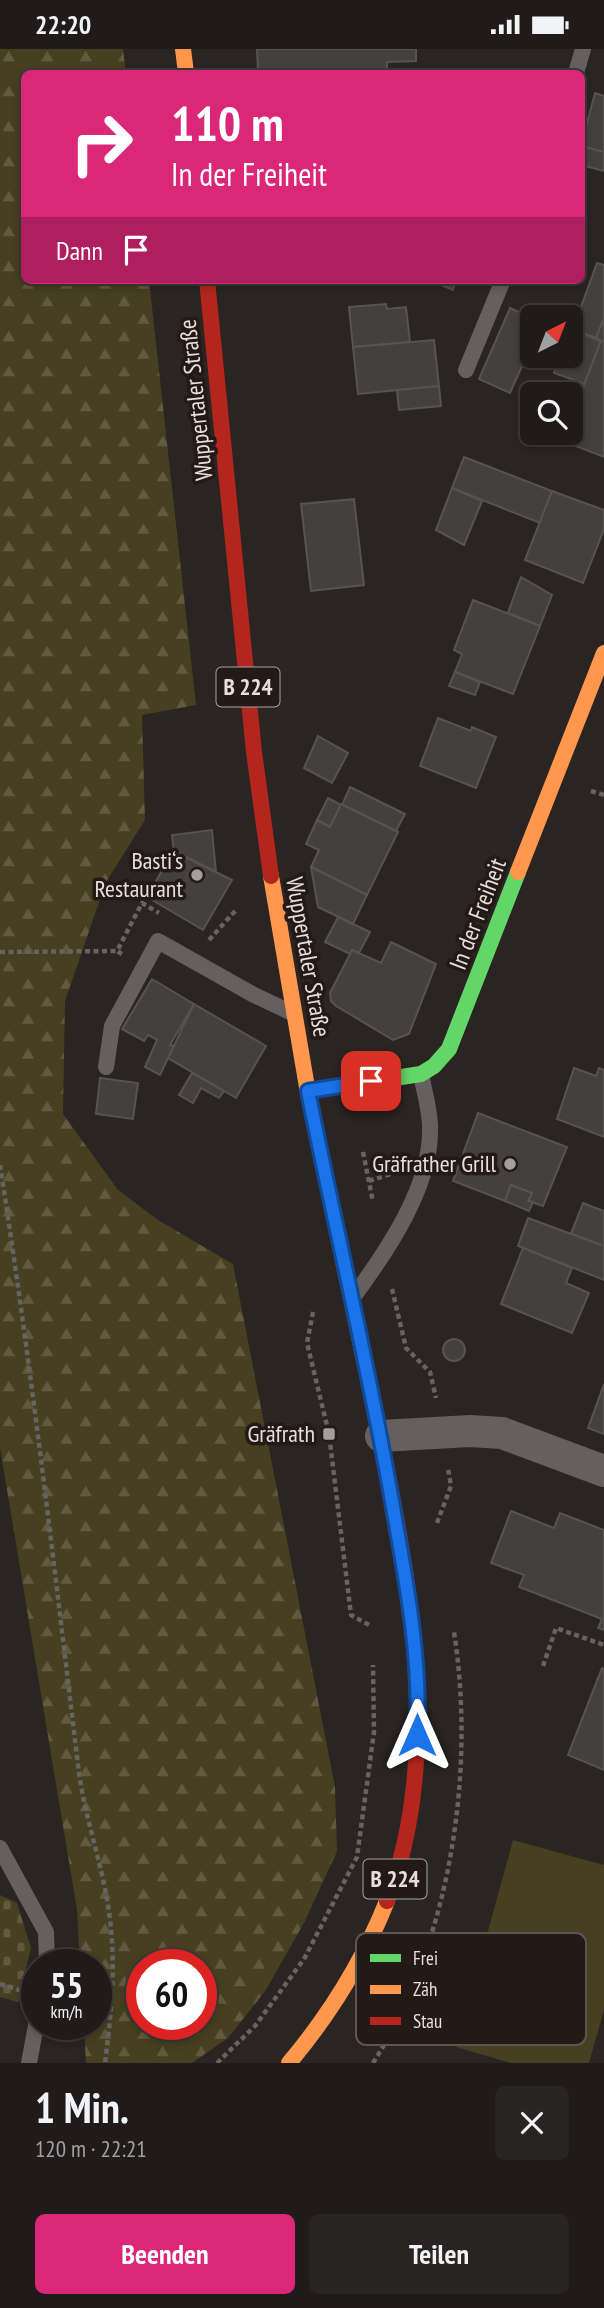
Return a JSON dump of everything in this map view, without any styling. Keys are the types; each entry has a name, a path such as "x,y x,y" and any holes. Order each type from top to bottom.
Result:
{"main road":[{"path":"183,49 186,70"},
{"name":"Wuppertaler Straße","path":"207,284 262,818 308,1091 381,1436 410,1609 416,1667 416,1773 411,1809 405,1844 380,1920 373,1933"},
{"name":"In der Freiheit","path":"421,1075 434,1066 455,1038 604,653"},
{"path":"308,1091 421,1075"},
{"name":"Wuppertaler Straße","path":"289,2063 315,2033 356,1964"}],"street":[{"path":"381,1436 470,1431 502,1433 604,1471"}],"lane":[{"path":"577,70 583,49"},
{"path":"466,370 501,284"},
{"path":"106,1067 113,1026 158,941 295,1015"},
{"path":"351,1301 382,1257 408,1209 428,1161 430,1126 421,1075"},
{"path":"0,1848 46,1932 47,1949"},
{"path":"29,2063 33,2040"}],"path":[{"path":"0,952 117,951"},
{"path":"361,1145 382,1257"},
{"path":"0,1165 24,1321 82,1798 103,1878 110,1920 113,1960 105,2063"},
{"path":"373,1627 351,1615 329,1434 307,1343 314,1304 393,1296"},
{"path":"543,1666 556,1628 604,1645"},
{"path":"217,2063 255,2026 304,1959 357,1857 374,1732 373,1653"},
{"path":"0,1984 21,1990"}],"green space":[{"path":"0,49 123,49 126,70 21,70 21,284 149,284 196,705 142,715 145,820 106,882 65,1001 63,1114 118,1190 158,1220 233,1264 335,1787 337,1851 305,1921 266,1990 228,2038 192,2063 86,2063 85,2040 112,2040 112,1949 79,1949 77,1910 0,1448"},
{"path":"513,1840 604,1865 604,2010 589,2063 511,2063 456,2047 586,2045 586,1933 487,1933"},
{"path":"0,1895 17,1903 31,1948 21,1949 21,1990 18,2002 0,1997"}],"building":[{"path":"257,49 416,49 416,61 387,62 387,70 258,70"},
{"path":"595,93 604,96 604,152 585,147 585,131"},
{"path":"585,147 604,152 604,171 585,166"},
{"path":"597,263 604,265 604,318 596,338 583,333 582,305"},
{"path":"439,284 455,284 453,290"},
{"path":"386,304 387,309 406,307 410,342 353,347 349,307"},
{"path":"510,308 520,313 521,368 510,393 479,379"},
{"path":"604,318 604,342 596,338"},
{"path":"583,334 601,341 585,384 554,373 556,368 583,368"},
{"path":"434,340 439,386 358,394 353,347"},
{"path":"601,341 604,342 604,457 573,445 583,445 583,387"},
{"path":"439,386 441,406 399,410 397,390"},
{"path":"464,457 552,491 540,523 452,488"},
{"path":"452,488 482,501 464,545 436,530"},
{"path":"552,491 604,510 604,529 583,583 525,560"},
{"path":"354,499 364,585 311,591 301,504"},
{"path":"521,577 552,595 540,626 508,613"},
{"path":"473,600 540,626 513,694 455,672 462,654 454,650"},
{"path":"455,672 480,682 475,695 449,686"},
{"path":"438,718 496,737 476,788 420,766"},
{"path":"318,736 348,753 332,783 304,768"},
{"path":"350,787 405,814 396,831 342,805"},
{"path":"328,798 341,805 330,827 317,820"},
{"path":"341,804 398,832 367,895 311,867 319,850 306,844 317,820 330,827"},
{"path":"212,830 216,872 174,851 172,835"},
{"path":"173,851 232,880 203,930 147,897"},
{"path":"311,867 367,895 353,924 318,907"},
{"path":"338,917 370,932 359,953 352,950 350,954 325,942"},
{"path":"391,942 436,964 409,1034 393,1040 336,1006 331,1001 330,993 352,950 381,963"},
{"path":"152,979 194,1004 170,1045 174,1046 160,1075 145,1067 157,1040 148,1035 144,1041 122,1029"},
{"path":"194,1004 266,1046 236,1098 168,1058"},
{"path":"574,1068 596,1076 599,1068 604,1070 604,1137 557,1119"},
{"path":"192,1073 224,1091 219,1098 201,1088 193,1103 179,1095"},
{"path":"100,1078 138,1083 133,1119 96,1114"},
{"name":"Gräfrather Grill","path":"478,1113 567,1147 543,1206 528,1201 532,1193 511,1185 505,1201 453,1181"},
{"path":"511,1185 532,1193 528,1201 533,1202 529,1211 505,1201"},
{"path":"583,1203 604,1211 604,1246 571,1234"},
{"path":"528,1218 604,1246 604,1280 518,1246"},
{"path":"523,1248 572,1268 566,1283 589,1293 572,1333 501,1304"},
{"path":"454,1339 464,1346 465,1350 458,1360 454,1361 444,1354 443,1350 450,1340"},
{"path":"604,1384 604,1434 588,1428"},
{"path":"511,1511 554,1528 560,1513 604,1530 604,1630 598,1628 602,1619 519,1587 524,1575 491,1563"},
{"path":"602,1668 604,1669 604,1770 568,1755"}],"traffic: fast":[{"path":"308,1091 421,1074 434,1066 449,1049 518,872"}],"traffic: slow":[{"path":"183,49 186,70"},
{"path":"518,872 604,653"},
{"path":"271,876 308,1093 367,1374"},
{"path":"372,1933 387,1901"},
{"path":"289,2063 319,2025 356,1966"}],"traffic: jam":[{"path":"207,284 254,752 271,876"},
{"path":"367,1374 405,1570 417,1707 415,1774 406,1839 387,1901"}],"place":[{"name":"Basti‘s Restaurant","path":"197,875"},
{"name":"Gräfrather Grill","path":"510,1164"},
{"name":"Gräfrath","path":"329,1434"}],"route":[{"path":"371,1081 308,1091 381,1436 410,1609 416,1667 417,1735"}]}
